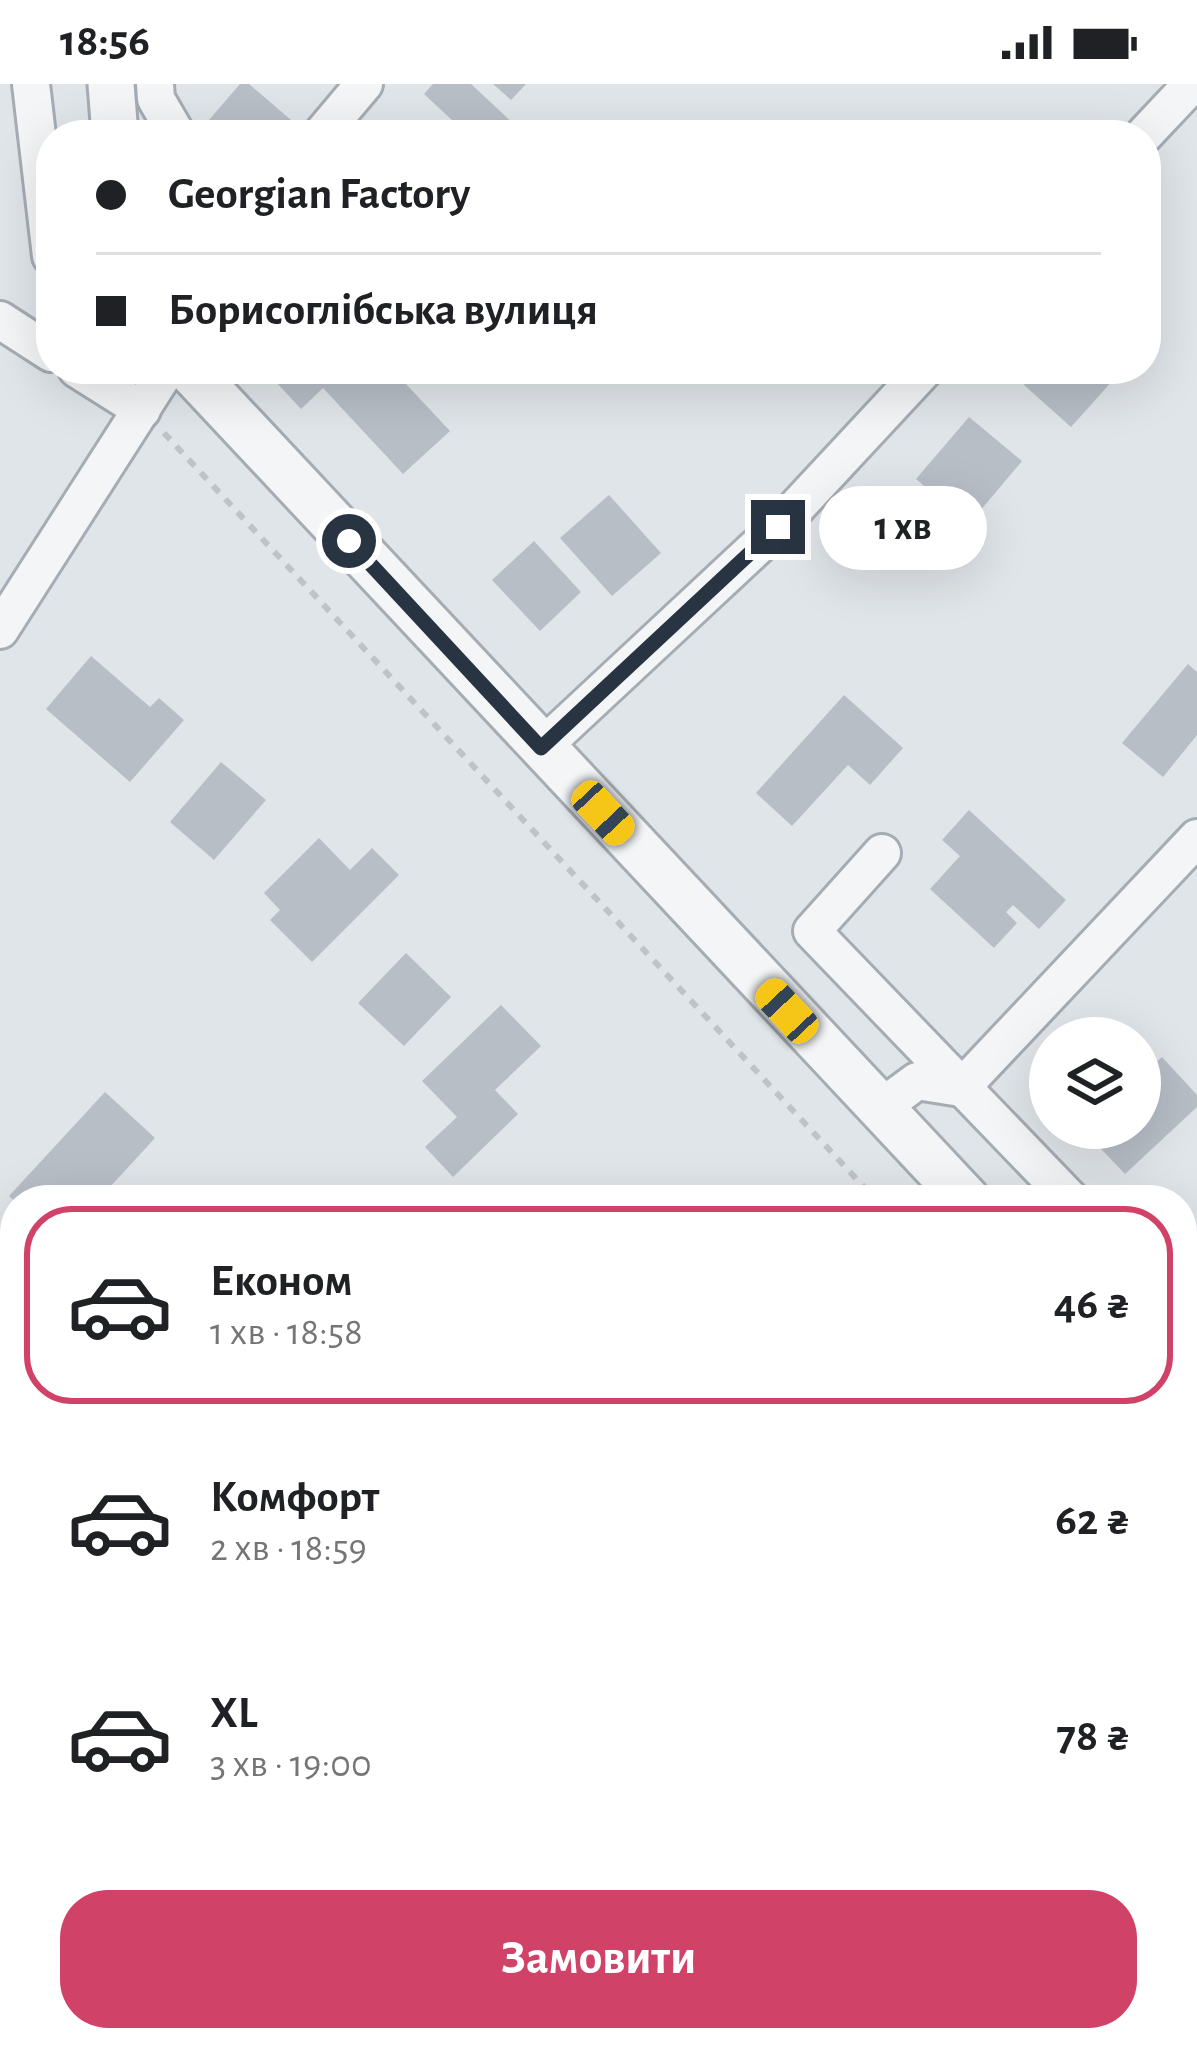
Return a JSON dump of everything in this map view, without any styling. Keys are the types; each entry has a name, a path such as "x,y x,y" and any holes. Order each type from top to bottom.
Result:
{"street":[{"path":"31,84 36,127"},
{"path":"111,84 114,120"},
{"path":"155,84 156,99 168,120"},
{"path":"334,120 364,84"},
{"path":"1158,120 1192,84"},
{"path":"0,320 36,343"},
{"path":"101,384 142,410"},
{"path":"115,384 142,410"},
{"path":"0,630 158,384"},
{"path":"203,384 952,1185"},
{"path":"541,748 778,527 911,384"},
{"path":"961,1088 1197,838"},
{"path":"883,853 812,931 1056,1185"},
{"path":"879,1109 917,1081 961,1088"}],"path":[{"path":"142,410 862,1185"}],"building":[{"path":"240,84 249,84 291,120 209,120"},
{"path":"433,84 471,84 510,120 452,120 424,94"},
{"path":"493,84 526,84 511,100"},
{"path":"278,384 406,384 450,431 403,474 323,388 301,409"},
{"path":"1025,384 1110,384 1071,427"},
{"path":"969,417 1022,461 969,524 916,479"},
{"path":"609,495 661,553 612,596 560,538"},
{"path":"534,541 581,592 540,631 492,580"},
{"path":"91,656 150,707 159,698 184,720 130,782 46,709"},
{"path":"1188,664 1197,672 1197,735 1163,777 1122,743"},
{"path":"844,695 903,748 870,785 848,765 792,826 756,793"},
{"path":"221,762 266,800 214,860 170,822"},
{"path":"969,810 1066,900 1039,929 1013,905 1006,912 1017,923 994,948 930,889 960,856 942,840"},
{"path":"319,838 350,870 372,848 399,875 312,962 270,920 280,910 264,893"},
{"path":"406,953 451,997 404,1046 358,1003"},
{"path":"501,1005 541,1046 495,1090 518,1114 453,1177 425,1147 457,1117 422,1081"},
{"path":"1161,1058 1197,1095 1197,1107 1161,1140"},
{"path":"105,1092 155,1138 112,1185 19,1185"},
{"path":"1101,1149 1152,1149 1125,1174"}],"route":[{"path":"349,541 541,748 778,527"}]}
